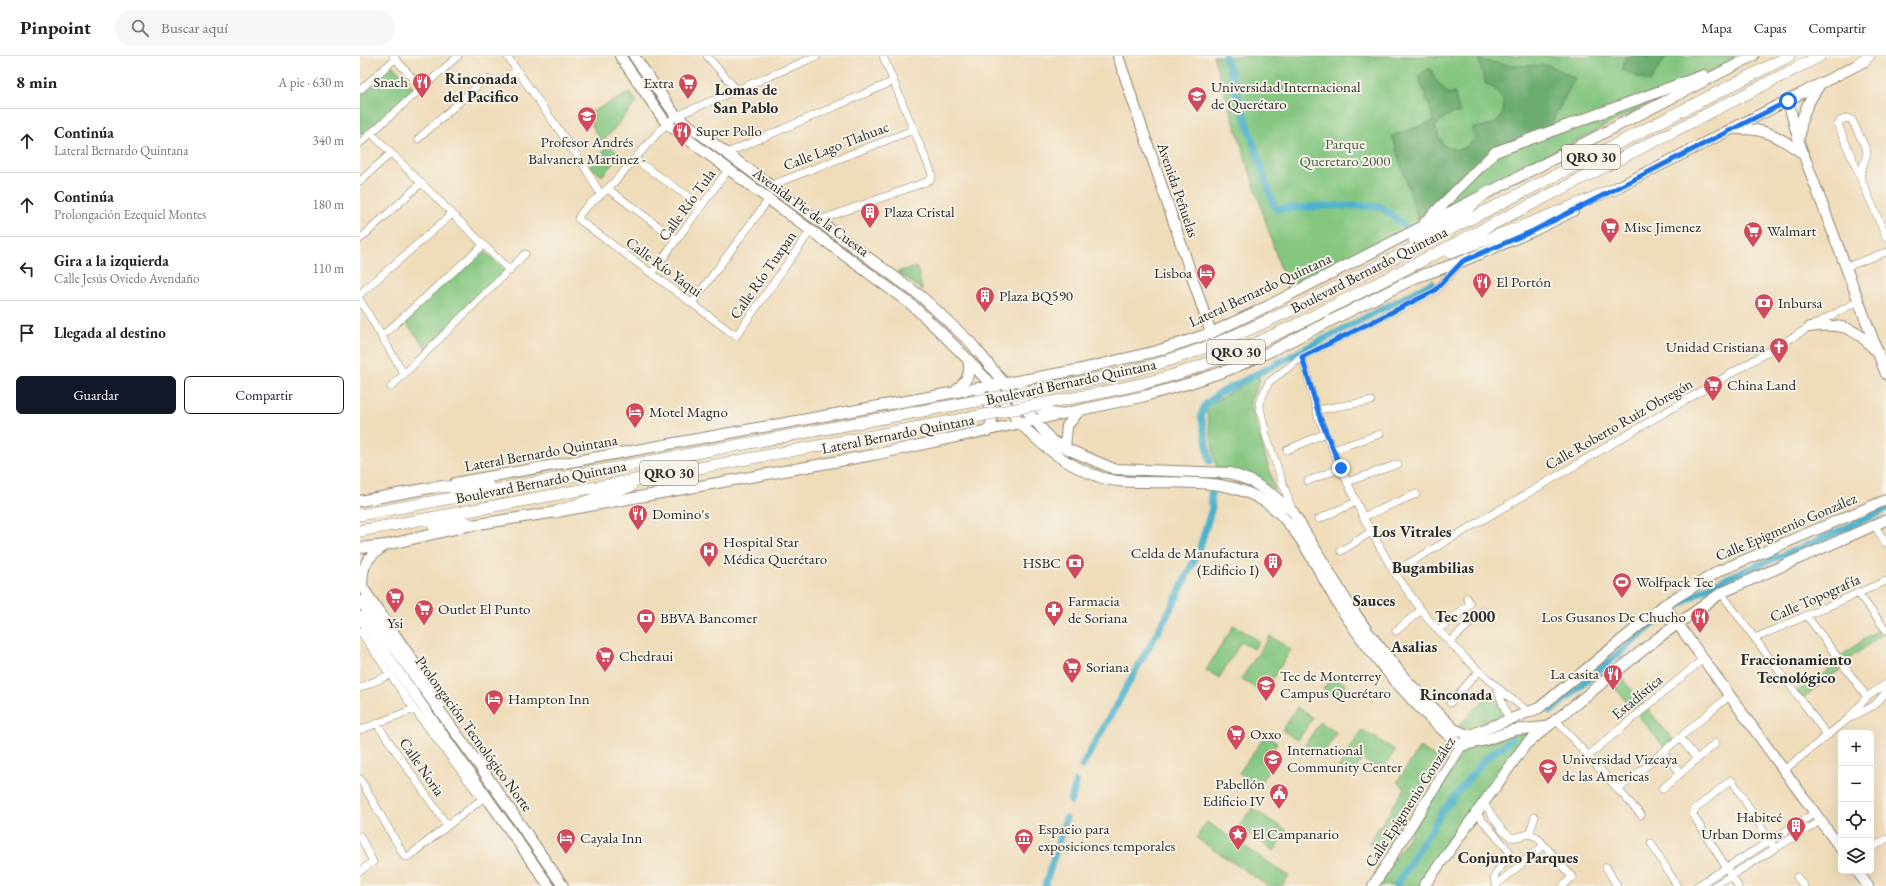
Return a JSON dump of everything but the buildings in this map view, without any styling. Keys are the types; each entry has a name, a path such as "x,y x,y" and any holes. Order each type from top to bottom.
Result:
{"main road":[{"name":"Boulevard Bernardo Quintana","path":"363,531 1102,393 1205,364 1246,348 1304,321 1401,271 1435,256 1820,56"},
{"path":"1858,64 1869,56"},
{"name":"Boulevard Bernardo Quintana","path":"360,515 1092,380 1158,364 1240,333 1298,307 1365,273 1414,238 1758,72 1784,58"},
{"path":"1435,256 1533,222 1617,188"},
{"path":"1414,238 1463,212 1487,192"},
{"path":"556,512 667,474"},
{"path":"433,487 524,485"},
{"path":"363,531 391,531 462,521 472,524"}],"street":[{"path":"507,56 583,164 601,195 666,123 676,116 736,89 817,56"},
{"name":"Avenida Pie de la Cuesta","path":"620,56 666,123 913,306 940,331 992,386 1020,423 1047,442"},
{"name":"Avenida Pie de la Cuesta","path":"634,56 676,116 936,310 971,343 1006,383 1035,420 1047,442"},
{"path":"707,56 736,89"},
{"path":"817,221 931,179 932,174 883,56"},
{"name":"Avenida Peñuelas","path":"1118,56 1211,333"},
{"path":"1487,192 1753,56"},
{"name":"Lateral Bernardo Quintana","path":"360,501 635,452 972,388 1025,380 1077,370 1157,351 1211,333 1414,238 1495,152 1753,56"},
{"name":"Lateral Bernardo Quintana","path":"360,548 386,544 472,524 556,512 871,456 1062,415 1151,394 1231,369 1267,353 1417,277 1463,261 1533,231 1874,56"},
{"path":"360,90 394,57 421,88"},
{"path":"360,143 453,58"},
{"path":"418,139 485,79 500,82 517,70"},
{"path":"727,153 894,82"},
{"path":"1802,149 1800,123 1807,104 1821,84"},
{"path":"1790,109 1802,149 1886,374"},
{"path":"1860,177 1867,153 1852,120 1847,118 1838,125 1860,177 1886,237"},
{"path":"1732,129 1754,128 1774,134 1802,149"},
{"name":"Calle Lago Tlahuac","path":"769,186 913,130"},
{"path":"371,133 510,271"},
{"path":"360,181 391,154"},
{"path":"634,159 702,206"},
{"name":"Calle Río Tula","path":"652,273 728,170"},
{"path":"360,239 421,183"},
{"path":"608,189 677,240"},
{"name":"Calle Río Yaqui","path":"601,195 585,208 578,219 736,336"},
{"path":"692,303 769,199"},
{"path":"360,294 452,214"},
{"name":"Calle Río Tuxpan","path":"736,336 811,230"},
{"path":"382,336 483,245"},
{"path":"1846,267 1886,252"},
{"path":"392,387 510,271 525,254"},
{"path":"1463,261 1434,291 1302,357 1269,382 1259,403 1266,435 1293,512 1348,603 1368,632 1407,681 1454,729 1470,736"},
{"path":"360,300 404,374"},
{"name":"Calle Roberto Ruiz Obregón","path":"1394,572 1810,327 1858,301"},
{"path":"1810,327 1830,324 1849,328 1866,339 1878,354"},
{"path":"1302,357 1317,410 1333,450 1363,517 1394,572 1421,610 1438,630 1479,671 1530,712"},
{"path":"956,391 965,383 969,376 970,368 968,360"},
{"path":"1025,380 1024,392 1038,410 1062,415"},
{"path":"972,388 979,393 989,405 992,422 988,431"},
{"path":"1317,410 1371,401"},
{"path":"1065,448 1067,426 1079,411"},
{"path":"1287,450 1326,433"},
{"path":"1333,450 1380,434"},
{"path":"1047,442 1114,469 1230,473 1252,482 1273,495 1293,512"},
{"path":"1047,442 1081,470 1099,477 1120,482 1211,483 1229,485 1268,504 1285,519 1341,609 1369,649 1448,736 1461,746 1482,741 1514,730 1545,727"},
{"path":"1347,482 1398,464"},
{"path":"1308,481 1341,468"},
{"path":"1363,517 1416,494"},
{"name":"Calle Epigmenio González","path":"1374,886 1461,746 1470,736 1539,708 1664,604 1719,571 1886,500"},
{"path":"1319,519 1356,502"},
{"path":"1424,886 1475,812 1526,744 1555,719 1678,623 1721,593 1886,520"},
{"path":"1874,525 1886,543"},
{"path":"1341,550 1371,532"},
{"path":"386,544 370,555 362,575 361,585 438,696 477,762"},
{"name":"Calle Topografía","path":"1755,638 1886,581"},
{"path":"1721,593 1826,736"},
{"path":"1858,593 1886,630"},
{"path":"1438,630 1470,604 1467,598"},
{"name":"Prolongación Tecnológico Norte","path":"360,601 477,762 563,886"},
{"path":"1664,604 1838,845"},
{"path":"1396,631 1421,610"},
{"path":"1450,642 1483,611"},
{"path":"1807,616 1867,696"},
{"name":"Prolongación Tecnológico Norte","path":"360,618 485,799 549,886"},
{"path":"360,630 363,641 391,674 414,709 485,799 447,825 409,856 405,856 360,778"},
{"name":"Estadística","path":"1588,756 1703,659"},
{"path":"1450,703 1479,671"},
{"path":"360,688 391,674"},
{"path":"1784,770 1848,718 1867,696 1886,684"},
{"path":"1496,686 1509,720"},
{"path":"1848,718 1875,705 1886,692"},
{"path":"1618,790 1730,695"},
{"path":"360,730 414,709"},
{"path":"1555,719 1641,815"},
{"name":"Calle Noria","path":"377,724 447,825"},
{"path":"1680,738 1697,758"},
{"path":"1662,789 1716,743"},
{"path":"1663,752 1681,773"},
{"path":"1738,886 1692,812 1694,809 1731,780 1775,849"},
{"path":"1483,802 1502,830 1512,838 1529,834 1537,837 1572,877 1563,886"},
{"path":"1475,812 1509,851 1509,856 1502,866 1494,873 1493,878 1496,885 1544,845"},
{"path":"1529,834 1535,817"},
{"path":"1697,886 1770,841 1818,817"},
{"path":"1714,886 1775,849 1818,817"},
{"path":"1496,836 1502,830"},
{"path":"360,836 373,862 360,871"},
{"path":"1874,847 1886,839"},
{"path":"1651,843 1677,886"},
{"path":"1606,867 1617,886"},
{"path":"1859,874 1868,886"},
{"path":"1797,877 1804,886"}],"green space":[{"name":"Parque Queretaro 2000","path":"1213,56 1751,56 1714,70 1431,216 1289,295"},
{"path":"1626,56 1666,56 1650,82 1622,70"},
{"path":"1479,60 1514,66 1548,65 1575,78 1549,127 1491,151 1418,219 1392,136 1434,121 1419,76 1430,68 1435,79 1449,94 1454,92 1460,113 1448,115 1435,128 1443,145 1453,149 1464,148 1475,139 1473,128 1490,124 1499,119 1502,115 1504,107 1502,98 1496,90 1485,83"},
{"path":"392,65 414,88 360,136 360,94"},
{"path":"630,93 637,102 601,144 587,114"},
{"path":"609,145 620,155 602,176 590,166"},
{"path":"481,248 507,272 427,349 403,320"},
{"path":"917,267 922,290 897,272"},
{"path":"1258,376 1260,380 1250,401 1275,490 1216,467 1206,407"},
{"path":"1234,625 1259,641 1254,649 1241,642 1219,678 1206,670"},
{"path":"1883,626 1886,632 1842,664 1844,667 1800,700 1795,693 1840,662 1838,658"},
{"path":"1270,636 1291,650 1263,693 1241,679"},
{"path":"1616,671 1675,742 1666,749 1607,678"},
{"path":"1333,675 1346,685 1337,698 1323,689"},
{"path":"1493,691 1504,715 1466,729 1459,725"},
{"path":"1297,707 1313,718 1298,740 1282,730"},
{"path":"1320,722 1337,733 1322,756 1305,745"},
{"path":"1362,730 1395,750 1382,771 1362,759 1351,776 1338,768"},
{"path":"1534,731 1420,886 1377,886 1465,749 1512,735"},
{"path":"1266,735 1277,743 1273,749 1280,754 1258,786 1239,773"},
{"path":"1420,747 1442,761 1382,851 1369,843 1405,788 1397,782"},
{"path":"1252,808 1287,831 1274,851 1239,827"},
{"path":"1207,822 1289,876 1282,886 1268,886 1196,838"}],"waterway":[{"path":"1225,56 1275,209 1330,206 1380,206 1406,227"},
{"path":"1210,461 1201,415 1205,405 1218,394 1432,283"},
{"path":"1082,766 1176,599 1200,547 1212,508 1211,493"},
{"path":"1676,608 1717,583 1815,542 1886,509"},
{"path":"1551,711 1653,624 1665,616"},
{"path":"1396,886 1442,812 1484,760 1512,739"},
{"path":"1071,801 1076,782"},
{"path":"1045,886 1066,818"}],"place":[{"name":"Snach","path":"422,99"},
{"name":"Extra","path":"688,100"},
{"name":"Universidad Internacional de Querétaro","path":"1197,113"},
{"name":"Profesor Andrés Balvanera Martinez -","path":"587,133"},
{"name":"Super Pollo","path":"682,148"},
{"name":"Plaza Cristal","path":"870,229"},
{"name":"Misc Jimenez","path":"1610,244"},
{"name":"Walmart","path":"1753,248"},
{"name":"Lisboa","path":"1206,290"},
{"name":"El Portón","path":"1482,299"},
{"name":"Plaza BQ590","path":"985,313"},
{"name":"Inbursa","path":"1764,320"},
{"name":"Unidad Cristiana","path":"1779,364"},
{"name":"China Land","path":"1713,402"},
{"name":"Motel Magno","path":"635,429"},
{"name":"Domino's","path":"638,531"},
{"name":"Hospital Star Médica Querétaro","path":"709,568"},
{"name":"Celda de Manufactura (Edificio I)","path":"1273,579"},
{"name":"HSBC","path":"1075,580"},
{"name":"Wolfpack Tec","path":"1622,599"},
{"name":"Ysi","path":"395,614"},
{"name":"Outlet El Punto","path":"424,626"},
{"name":"Farmacia de Soriana","path":"1054,627"},
{"name":"Los Gusanos De Chucho","path":"1700,634"},
{"name":"BBVA Bancomer","path":"646,635"},
{"name":"Chedraui","path":"605,673"},
{"name":"Soriana","path":"1072,684"},
{"name":"La casita","path":"1613,691"},
{"name":"Tec de Monterrey Campus Querétaro","path":"1266,702"},
{"name":"Hampton Inn","path":"494,716"},
{"name":"Oxxo","path":"1236,751"},
{"name":"International Community Center","path":"1273,776"},
{"name":"Universidad Vizcaya de las Americas","path":"1548,785"},
{"name":"Pabellón Edificio IV","path":"1279,810"},
{"name":"Habiteé Urban Dorms","path":"1796,843"},
{"name":"El Campanario","path":"1238,851"},
{"name":"Cayala Inn","path":"566,855"},
{"name":"Espacio para exposiciones temporales","path":"1024,855"}],"district":[{"name":"Rinconada del Pacifico","path":"481,87"},
{"name":"Lomas de San Pablo","path":"746,98"},
{"name":"Los Vitrales","path":"1412,531"},
{"name":"Bugambilias","path":"1433,567"},
{"name":"Sauces","path":"1374,600"},
{"name":"Tec 2000","path":"1465,616"},
{"name":"Asalias","path":"1414,646"},
{"name":"Fraccionamiento Tecnológico","path":"1796,668"},
{"name":"Rinconada","path":"1456,694"},
{"name":"Conjunto Parques","path":"1518,857"}],"route":[{"path":"1341,468 1320,418 1302,357 1434,291 1463,261 1533,231 1788,101"}]}
